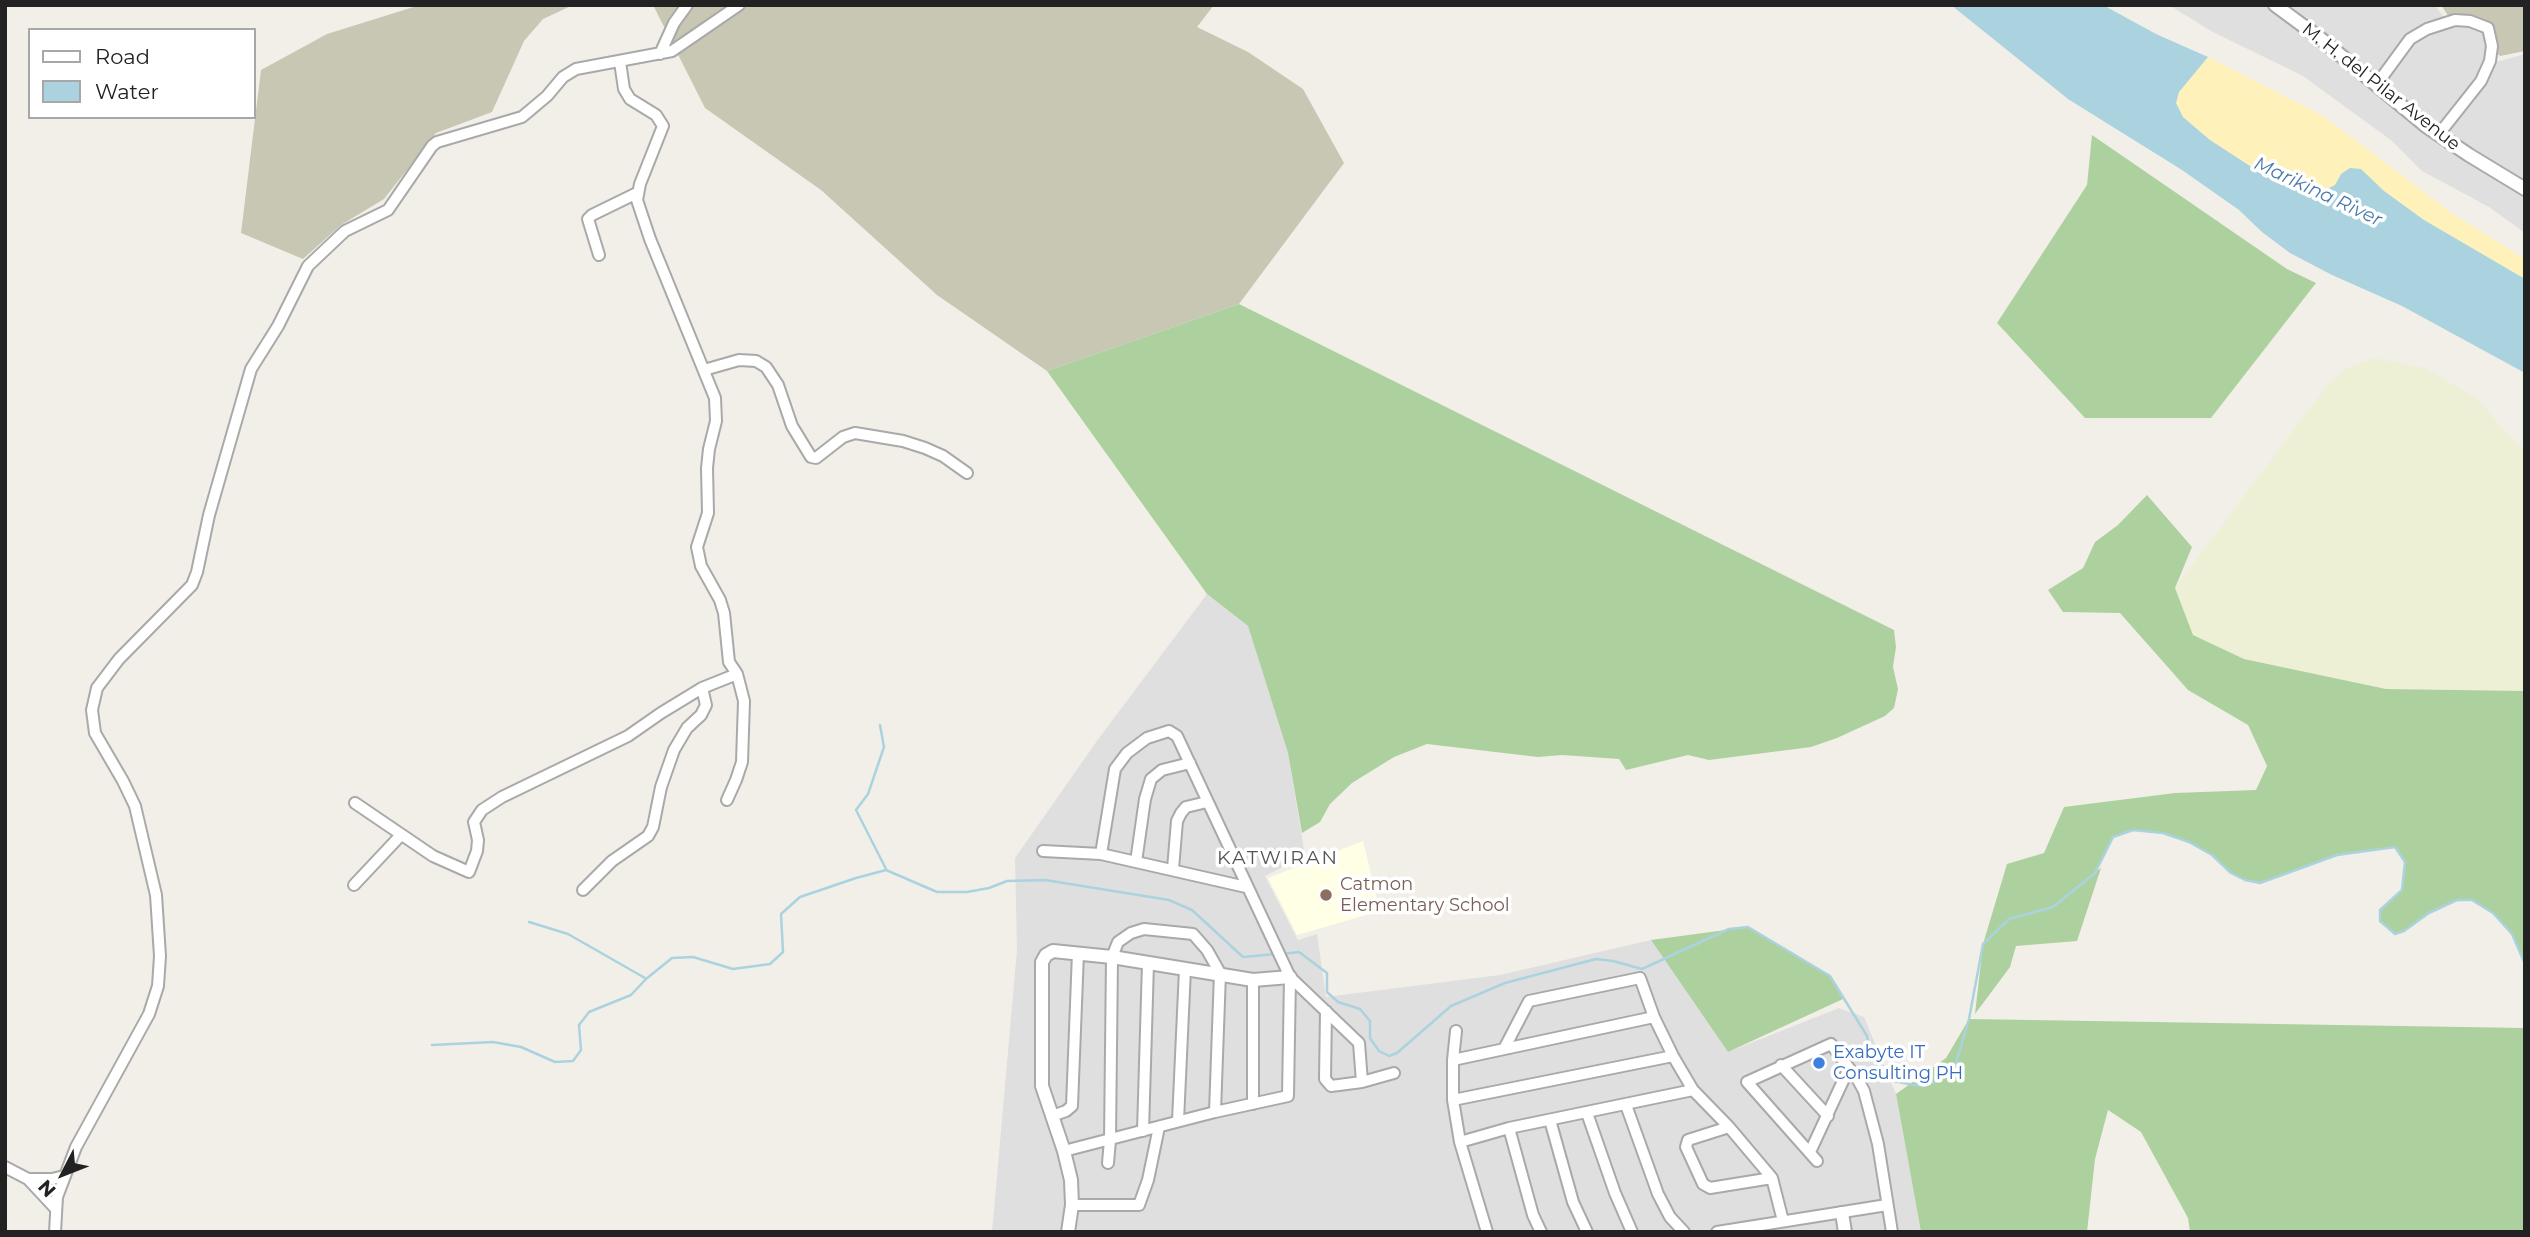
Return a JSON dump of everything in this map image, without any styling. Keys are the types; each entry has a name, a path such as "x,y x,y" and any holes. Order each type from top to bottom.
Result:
{"street":[{"path":"660,54 674,23 687,5"},
{"path":"55,1232 55,1208 64,1176 92,1115 149,1014 158,986 160,956 156,895 135,806 94,733 92,709 97,688 119,659 192,585 251,369 278,326 308,266 345,231 388,209 432,146 471,130 522,117 547,96 563,77 576,69 672,51 739,5"},
{"name":"M. H. del Pilar Avenue","path":"2275,5 2439,134 2525,190"},
{"path":"2376,84 2410,39 2427,29 2455,20 2470,21 2488,28 2493,46 2482,81 2439,134"},
{"path":"620,62 624,89 629,99 656,115 663,126 637,200 650,239 715,398 717,411 708,458 708,513 697,547 701,566 720,600 724,613 729,662 742,688 745,713 743,746 736,780 727,800"},
{"path":"599,255 588,219 638,193"},
{"path":"704,370 739,360 756,361 766,367 778,385 792,426 811,457 816,458 843,437 855,433 903,441 925,448 943,456 967,473"},
{"path":"355,803 433,856 469,872 477,851 474,822 482,810 502,797 628,736 702,688 737,674"},
{"path":"583,890 612,861 648,836 653,827 661,787 674,750 687,728 701,715 706,705 702,688"},
{"path":"1101,854 1115,769 1127,753 1147,738 1169,731 1177,736 1290,977 1359,1043 1362,1082"},
{"path":"1136,862 1144,799 1152,779 1162,770 1190,763"},
{"path":"1173,869 1177,821 1181,813 1186,807 1207,802"},
{"path":"355,885 401,835"},
{"path":"1042,851 1101,854 1246,887"},
{"path":"1108,1163 1112,957 1118,942 1131,933 1144,929 1193,934 1208,950 1220,973 1215,1112"},
{"path":"1068,1232 1072,1205 1070,1180 1064,1151 1042,1086 1042,962 1053,951 1112,957 1253,980 1290,977"},
{"path":"1052,1116 1072,1106 1078,953"},
{"path":"1143,1131 1147,963"},
{"path":"1178,1121 1185,969"},
{"path":"1064,1151 1288,1096 1290,977"},
{"path":"1505,1048 1529,1001 1640,978 1654,1017 1693,1090 1772,1178 1783,1222"},
{"path":"1253,980 1253,1104"},
{"path":"1326,1011 1325,1079 1331,1086 1362,1082 1394,1073"},
{"path":"1453,1060 1654,1017"},
{"path":"1456,1031 1453,1100 1460,1142 1487,1232"},
{"path":"1849,1068 1814,1157 1747,1082 1831,1044 1849,1068 1864,1091 1878,1144 1892,1232"},
{"path":"1453,1100 1673,1056"},
{"path":"1781,1065 1828,1116"},
{"path":"1460,1142 1509,1128 1693,1090"},
{"path":"1626,1105 1658,1194 1670,1217 1684,1232"},
{"path":"1587,1113 1615,1194 1633,1232"},
{"path":"1550,1120 1573,1202 1587,1232"},
{"path":"1072,1205 1139,1205 1148,1180 1159,1127"},
{"path":"1729,1127 1688,1140 1686,1147 1703,1184 1710,1188 1772,1178"},
{"path":"1509,1128 1533,1215 1541,1232"},
{"path":"5,1167 28,1179 55,1208"},
{"path":"28,1179 64,1176"},
{"path":"1717,1232 1887,1205"},
{"path":"1842,1213 1845,1232"}],"shaded area":[{"path":"420,5 573,5 543,19 524,41 492,112 436,133 384,199 341,225 303,259 241,233 261,70 327,34"},
{"path":"653,5 1214,5 1197,27 1248,52 1303,89 1344,163 1239,304 1047,371 937,295 821,190 705,108"},
{"path":"2169,5 2435,5 2451,28 2481,24 2488,31 2489,50 2496,62 2525,54 2525,233 2489,207 2422,171 2392,141 2303,76 2211,31"},
{"path":"2441,5 2525,5 2525,51 2500,56 2496,52 2490,27 2478,17 2451,20"},
{"path":"2374,358 2425,368 2475,397 2520,447 2525,449 2525,691 2386,689 2244,659 2193,635 2175,588 2328,384 2347,368"},
{"path":"1207,594 1248,626 1288,753 1305,856 1265,876 1298,940 1317,934 1326,997 1500,975 1651,940 1728,1052 1839,1008 1864,1017 1896,1094 1921,1232 992,1232 1017,950 1015,858 1099,738"},
{"name":"Catmon Elementary School","path":"1363,841 1380,911 1297,935 1268,878"}],"green space":[{"path":"2092,135 2287,269 2316,283 2211,418 2085,418 1997,323 2087,185"},
{"path":"1239,304 1894,630 1896,647 1893,667 1898,689 1894,708 1885,716 1811,747 1709,760 1688,755 1626,770 1619,759 1562,755 1538,757 1427,744 1394,757 1352,783 1330,804 1320,822 1302,833 1288,753 1248,626 1207,594 1047,371"},
{"path":"2147,495 2192,547 2175,588 2193,635 2244,659 2386,689 2525,691 2525,964 2512,934 2493,913 2472,900 2456,900 2395,934 2380,921 2380,910 2402,890 2405,862 2394,847 2337,855 2260,883 2245,880 2232,873 2212,855 2189,842 2163,833 2133,830 2113,837 2103,856 2095,872 2101,868 2077,941 2016,946 2010,967 1975,1014 1983,944 2007,864 2044,853 2064,807 2175,793 2256,790 2267,766 2248,725 2188,690 2120,613 2063,612 2048,590 2083,568 2095,542 2118,525"},
{"path":"1748,927 1830,976 1843,999 1728,1052 1651,940"},
{"path":"1969,1019 2525,1028 2525,1232 2190,1232 2188,1218 2141,1132 2108,1110 2095,1159 2087,1232 1921,1232 1896,1094 1946,1058"}],"sand":[{"path":"2208,57 2323,116 2453,214 2525,259 2525,279 2424,220 2383,191 2361,169 2341,174 2336,185 2325,190 2307,190 2250,166 2210,140 2183,117 2176,103 2179,92"}],"water":[{"name":"Marikina River","path":"1951,5 2103,5 2156,34 2208,57 2179,92 2176,103 2183,117 2210,140 2250,166 2307,190 2325,190 2335,185 2341,174 2350,168 2361,169 2384,191 2424,220 2525,279 2525,373 2402,306 2290,253 2239,210 2182,170 2068,99"}],"waterway":[{"path":"880,725 884,747 868,794 856,810 886,869"},
{"path":"1283,954 1299,952 1327,973 1327,992 1338,1002 1360,1009 1370,1021 1370,1038 1379,1051 1389,1056 1397,1053 1451,1006 1505,983 1596,959 1642,969 1729,929 1748,927 1830,976 1867,1036 1870,1053 1880,1071 1893,1081 1920,1086 1936,1082 1954,1070 1969,1019 1983,944 2009,919 2053,907 2095,873 2113,837 2133,830 2163,833 2189,842 2212,855 2231,873 2260,883 2337,855 2395,847 2405,862 2402,890 2380,910 2380,921 2395,934 2457,900 2472,900 2493,913 2512,934 2525,964"},
{"path":"432,1045 493,1042 521,1047 555,1062 573,1061 581,1050 579,1025 589,1012 631,995 672,958 693,957 733,969 770,964 783,952 781,914 800,897 886,870 937,892 967,892 1007,881 1045,880 1169,900 1192,910 1243,957 1276,954"},
{"path":"529,922 568,934 645,978"}],"place":[{"name":"Catmon Elementary School","path":"1326,895"},
{"name":"Exabyte IT Consulting PH","path":"1819,1063"}],"district":[{"name":"KATWIRAN","path":"1278,858"}]}
